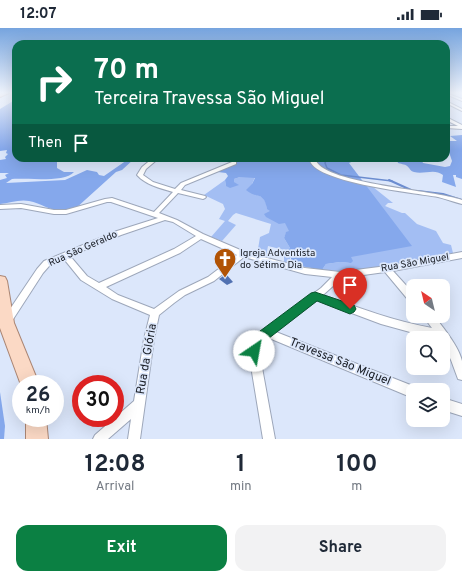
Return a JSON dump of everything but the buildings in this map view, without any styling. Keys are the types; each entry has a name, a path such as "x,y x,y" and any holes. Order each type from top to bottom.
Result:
{"main road":[{"path":"0,281 6,322 27,375"},
{"path":"36,427 37,439"}],"street":[{"path":"450,120 462,127"},
{"path":"450,127 462,127"},
{"path":"151,162 144,168 140,175 146,181 203,197"},
{"path":"313,162 325,171 359,183 437,195 462,202"},
{"path":"155,214 183,184 234,163"},
{"name":"Rua São Miguel","path":"0,207 21,206 54,212 66,212 110,200 175,221 201,236 243,254 294,268 340,275 387,269 462,255"},
{"name":"Rua São Geraldo","path":"6,322 43,267 53,261 119,233 164,218"},
{"path":"99,287 172,254 201,236"},
{"name":"Rua da Glória","path":"134,439 149,339 155,313 171,300 216,276 243,254"},
{"path":"66,256 84,278 132,305 155,313"},
{"path":"387,269 406,291"},
{"path":"269,439 254,351 256,341 332,283 340,275"},
{"path":"315,296 388,322 426,331"},
{"path":"434,323 440,331"},
{"name":"Travessa São Miguel","path":"268,333 406,389"},
{"path":"450,346 456,357 462,375"},
{"path":"98,439 140,403"},
{"path":"450,406 462,410"}],"shaded area":[{"path":"0,112 12,112 12,162 57,162 57,168 64,172 74,172 63,178 12,179 6,183 65,180 87,170 97,172 99,175 104,176 124,162 131,162 122,170 116,172 75,209 63,212 26,201 0,204 0,180 7,178 5,175 9,173 0,173 0,160 6,159 5,157 8,154 6,153 7,150 0,151"},
{"path":"462,135 462,179 456,177 456,175 453,175 456,187 442,182 443,175 440,173 418,173 412,171 406,165 398,163 422,162 445,167 450,166 452,161 450,155 450,141 457,141 450,136"},
{"path":"237,162 351,162 349,163 412,246 351,257 353,261 351,263 340,262 326,264 322,270 290,264 291,258 287,254 290,248 284,238 286,232 289,231 285,223 279,224 266,217 264,214 270,211 267,209 266,203 262,197 246,190 255,178 240,177 234,179 234,182 239,185 230,188 226,186 225,180 228,176 226,173 218,172"},
{"path":"240,177 255,177 252,184 257,195 265,200 267,209 362,185 373,187 393,203 388,203 385,206 405,213 417,224 436,231 443,243 451,245 453,253 371,269 354,271 322,270 326,264 340,262 350,263 294,230 286,233 284,238 290,248 290,264 284,263 284,250 268,246 266,257 257,255 260,237 269,233 271,224 236,213 228,221 236,225 222,241 211,237 225,221 219,219 225,209 223,204 204,195 225,180 226,186 238,185 233,182 234,179"},
{"path":"0,392 5,426 4,439 0,439"}],"waterway":[{"path":"325,162 327,168 341,175 391,181"},
{"path":"391,181 411,190"},
{"path":"418,191 443,194 462,200"}],"place":[{"name":"Igreja Adventista do Sétimo Dia","path":"225,278"}],"route":[{"path":"254,351 256,341 315,296 350,309"}]}
